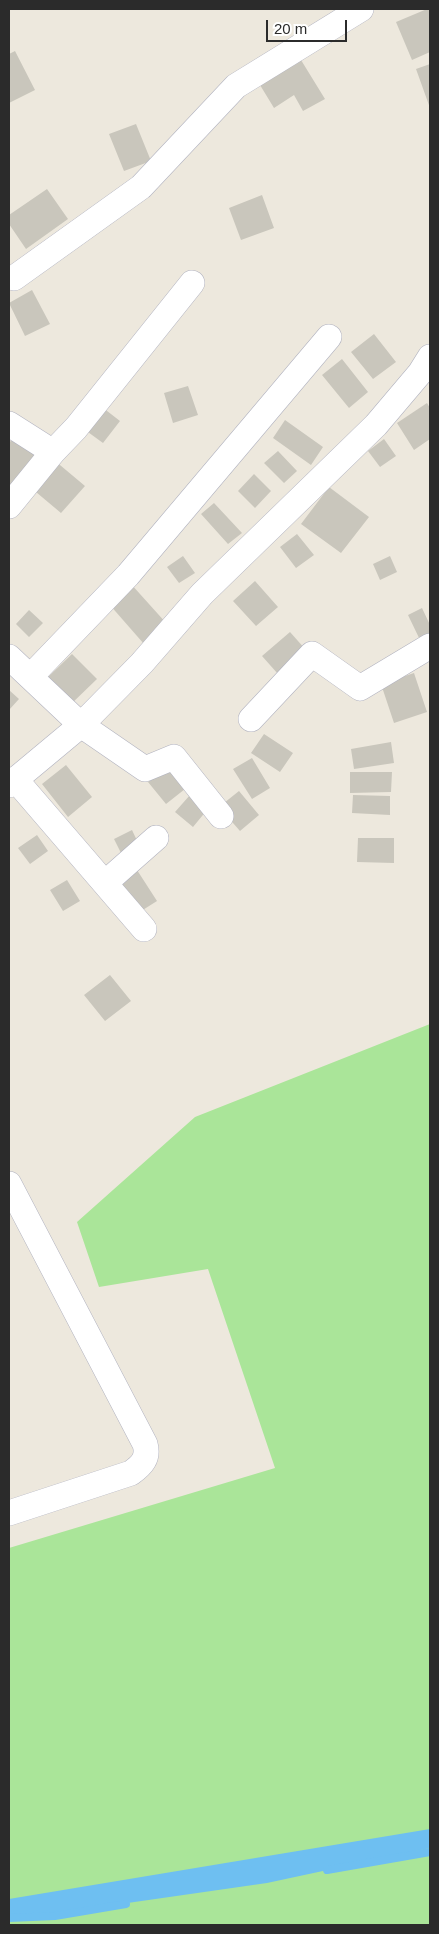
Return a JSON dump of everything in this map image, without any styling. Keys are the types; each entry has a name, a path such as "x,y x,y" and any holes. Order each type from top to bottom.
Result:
{"street":[{"path":"11,276 141,187 236,86 361,9"},
{"path":"9,506 53,452 76,428 192,283"},
{"path":"31,676 128,575 329,337"},
{"path":"144,929 105,883 12,782 81,725 142,663 202,594 376,424 427,370"},
{"path":"9,424 53,452"},
{"path":"251,719 312,654 360,688 430,646"},
{"path":"9,656 81,725 145,769 174,756 221,816"},
{"path":"105,883 156,838"},
{"path":"9,1184 147,1450 146,1459 131,1473 9,1513"}],"green space":[{"path":"430,1024 430,1925 9,1925 9,1548 275,1468 208,1269 99,1287 77,1222 195,1117"}],"water":[{"path":"430,1829 430,1848 267,1883 9,1920 9,1899"}],"building":[{"path":"430,9 430,52 412,60 396,22"},
{"path":"15,51 35,90 9,103 9,54"},
{"path":"301,60 325,99 303,111 294,95 274,108 260,85"},
{"path":"430,64 430,108 416,69"},
{"path":"136,124 151,161 124,171 109,134"},
{"path":"47,189 68,219 26,249 9,224 9,215"},
{"path":"262,195 274,228 241,240 229,208"},
{"path":"32,290 50,324 25,336 9,303"},
{"path":"374,334 396,362 373,379 351,352"},
{"path":"342,359 368,392 349,408 322,375"},
{"path":"188,386 198,415 173,423 164,393"},
{"path":"427,403 430,408 430,439 414,450 397,423"},
{"path":"98,404 120,421 103,443 81,427"},
{"path":"285,420 323,447 311,465 273,438"},
{"path":"16,435 42,456 9,488 9,443"},
{"path":"384,439 396,456 380,467 368,451"},
{"path":"278,451 297,471 284,483 264,463"},
{"path":"54,460 85,486 61,513 30,487"},
{"path":"254,474 271,491 255,508 238,491"},
{"path":"329,487 369,517 341,553 301,524"},
{"path":"214,503 242,533 228,544 201,514"},
{"path":"297,534 314,555 296,568 280,547"},
{"path":"183,556 195,573 179,583 167,567"},
{"path":"390,556 397,572 380,580 373,564"},
{"path":"255,581 278,607 256,626 233,601"},
{"path":"131,584 167,624 144,644 109,604"},
{"path":"422,608 430,625 430,638 421,642 408,615"},
{"path":"29,610 43,623 29,637 16,624"},
{"path":"290,632 306,650 278,674 262,656"},
{"path":"72,654 97,679 68,707 43,682"},
{"path":"414,673 427,712 394,723 381,684"},
{"path":"9,690 19,699 9,710"},
{"path":"264,734 293,753 280,772 251,753"},
{"path":"391,742 394,763 354,769 351,749"},
{"path":"252,758 270,788 252,799 233,769"},
{"path":"66,765 92,797 68,817 42,784"},
{"path":"166,767 185,789 166,804 148,782"},
{"path":"350,772 392,772 391,792 350,793"},
{"path":"239,791 259,815 240,831 219,807"},
{"path":"190,795 207,810 193,827 175,812"},
{"path":"353,795 390,796 390,815 352,813"},
{"path":"132,830 140,847 122,855 114,839"},
{"path":"37,835 48,851 30,864 18,848"},
{"path":"358,838 394,838 394,863 357,862"},
{"path":"137,870 157,901 138,913 118,883"},
{"path":"67,880 80,901 63,911 50,890"},
{"path":"110,975 131,1001 105,1021 84,995"}],"waterway":[{"path":"327,1870 430,1852"},
{"path":"9,1918 55,1916 126,1904"}]}
